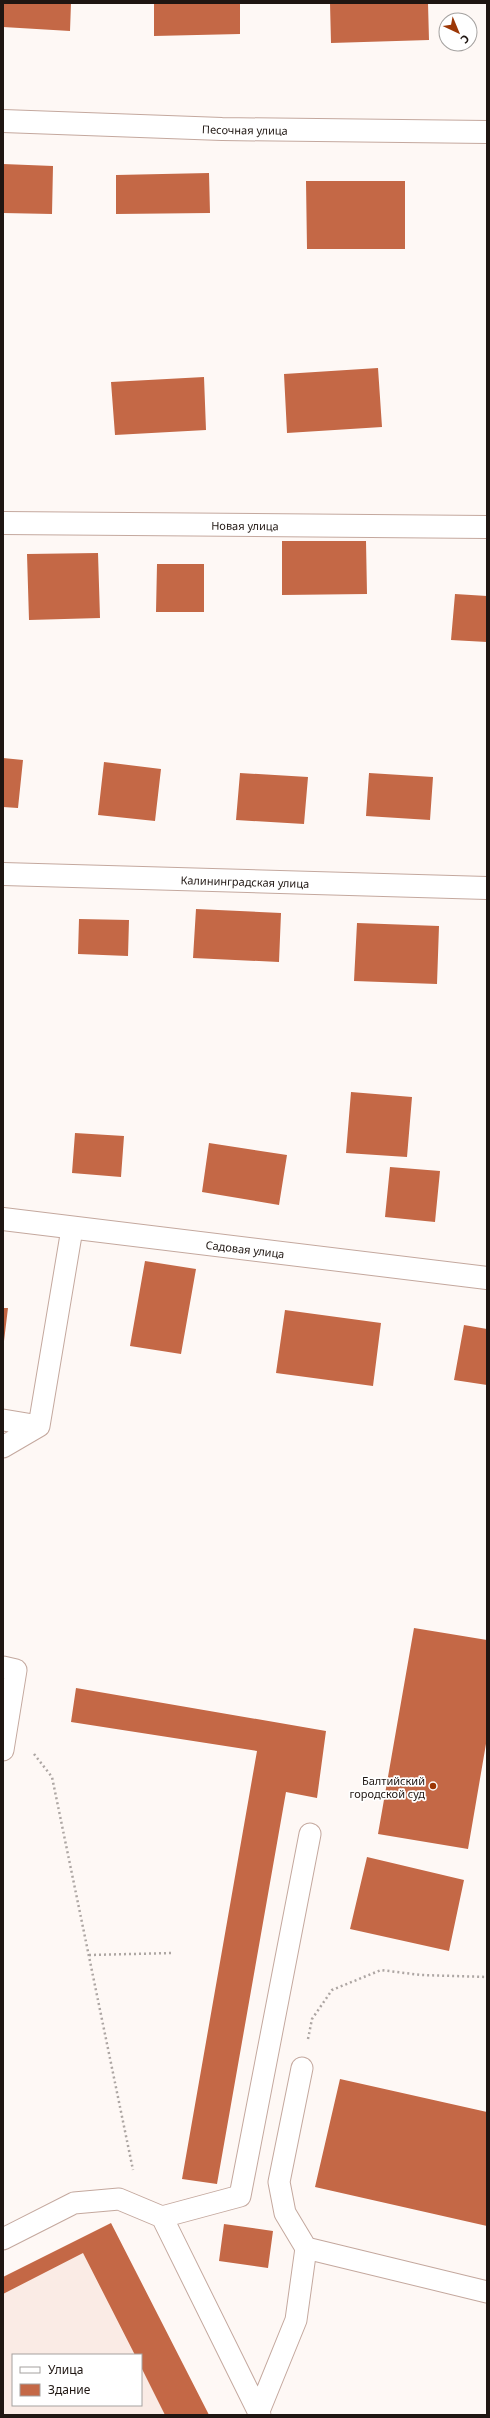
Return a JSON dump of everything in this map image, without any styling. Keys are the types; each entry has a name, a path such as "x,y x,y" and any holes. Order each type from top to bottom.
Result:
{"street":[{"name":"Песочная улица","path":"3,121 222,129 487,132"},
{"name":"Новая улица","path":"3,523 487,527"},
{"name":"Калининградская улица","path":"3,874 487,888"},
{"name":"Садовая улица","path":"3,1219 72,1229 487,1278"}],"lane":[{"path":"39,1426 72,1229"},
{"path":"3,1420 39,1426"},
{"path":"3,1447 39,1426"},
{"path":"3,1667 16,1670 3,1750"},
{"path":"3,2239 74,2203 119,2199 162,2217 240,2196 310,1834"},
{"path":"259,2413 296,2320 306,2248 285,2213 279,2182 302,2068"},
{"path":"162,2217 259,2413"},
{"path":"306,2248 487,2292"}],"path":[{"path":"8,1721 52,1777 141,2208"},
{"path":"89,1955 173,1953"},
{"path":"302,2068 312,2019 332,1990 381,1970 421,1975 487,1977"}],"shaded area":[{"path":"111,2224 199,2415 3,2415 3,2277"}],"building":[{"path":"3,3 71,3 70,31 3,27"},
{"path":"154,3 240,3 240,34 154,36"},
{"path":"330,3 428,3 429,40 331,43"},
{"path":"3,164 53,166 52,214 3,213"},
{"path":"209,173 210,213 116,214 116,175"},
{"path":"306,181 405,181 405,249 307,249"},
{"path":"378,368 382,427 287,433 284,374"},
{"path":"204,377 206,430 115,435 111,382"},
{"path":"282,541 366,541 367,594 282,595"},
{"path":"98,553 100,618 29,620 27,554"},
{"path":"157,564 204,564 204,612 156,612"},
{"path":"455,594 487,596 487,642 451,640"},
{"path":"3,758 23,760 18,808 3,807"},
{"path":"104,762 161,769 155,821 98,815"},
{"path":"240,773 308,777 304,824 236,820"},
{"path":"369,773 433,777 430,820 366,816"},
{"path":"196,909 281,913 279,962 193,958"},
{"path":"79,919 129,920 128,956 78,954"},
{"path":"357,923 439,926 437,984 354,981"},
{"path":"351,1092 412,1097 407,1157 346,1153"},
{"path":"75,1133 124,1136 121,1177 72,1173"},
{"path":"209,1143 287,1155 279,1205 202,1192"},
{"path":"390,1167 440,1171 435,1222 385,1217"},
{"path":"145,1261 196,1269 181,1354 130,1346"},
{"path":"3,1308 8,1308 4,1341 3,1341"},
{"path":"285,1310 381,1323 373,1386 276,1373"},
{"path":"464,1325 487,1329 487,1385 454,1380"},
{"name":"Балтийский городской суд","path":"414,1628 487,1640 487,1738 468,1849 378,1834"},
{"path":"76,1688 326,1731 317,1798 286,1792 217,2184 182,2179 257,1751 71,1722"},
{"path":"367,1857 464,1880 449,1951 350,1929"},
{"path":"340,2079 487,2112 487,2226 315,2187"},
{"path":"111,2223 209,2415 165,2415 142,2369 142,2354 134,2354 83,2253 3,2294 3,2277"},
{"path":"224,2224 273,2231 268,2268 219,2261"}],"place":[{"name":"Балтийский городской суд","path":"433,1786"}]}
